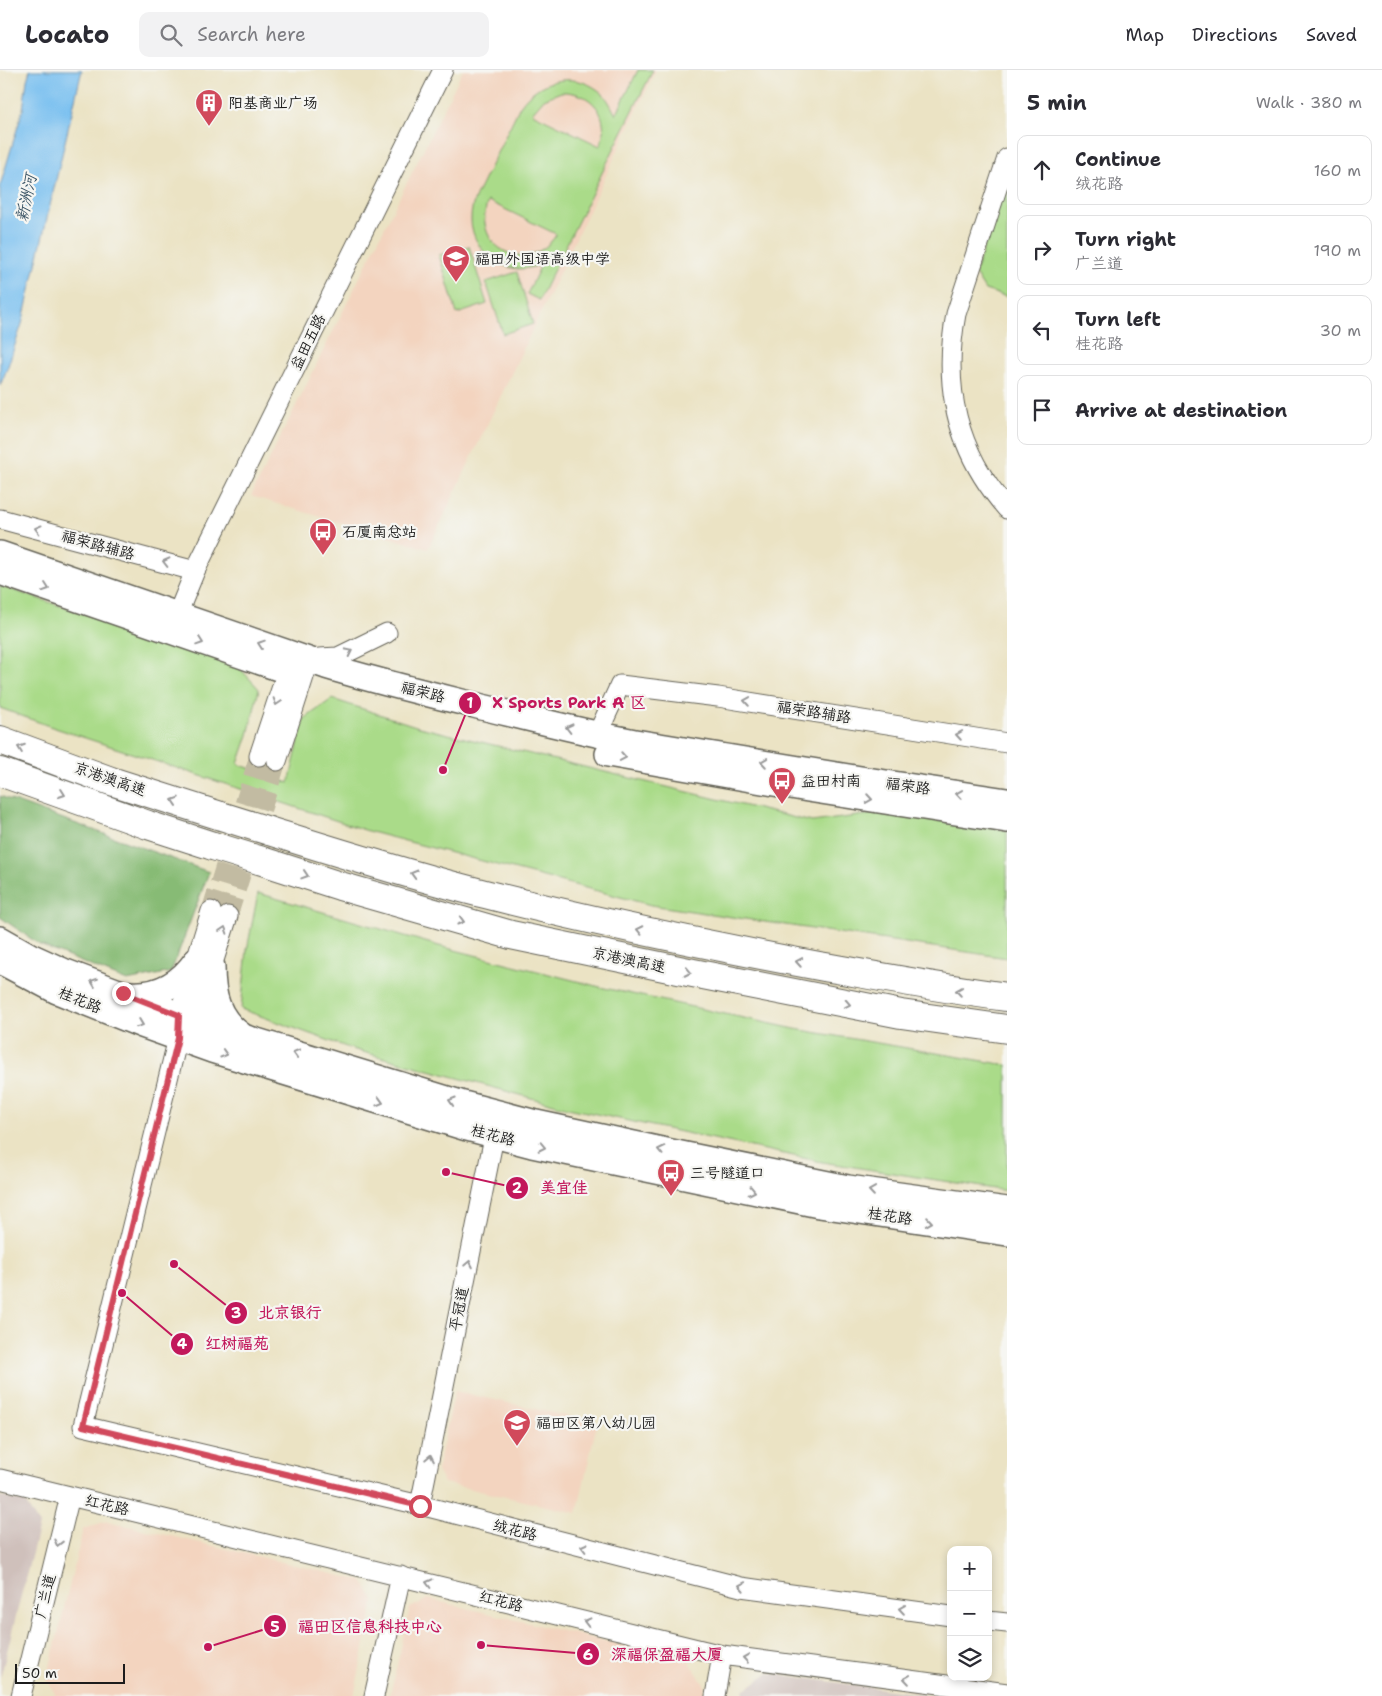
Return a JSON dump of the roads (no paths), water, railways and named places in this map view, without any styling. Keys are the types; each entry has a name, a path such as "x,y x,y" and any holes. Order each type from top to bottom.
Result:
{"highway":[{"name":"京港澳高速","path":"0,740 111,781 346,855 483,894 590,919 757,954 958,991 1007,997"},
{"name":"京港澳高速","path":"0,772 213,846 340,886 511,935 901,1014 1007,1029"}],"main road":[{"name":"福荣路","path":"0,554 177,615 371,696 593,751 808,789 1007,820"},
{"name":"福荣路","path":"0,572 298,666 363,678 596,735 1007,801"},
{"name":"桂花路","path":"0,939 30,956 123,993 184,1024 212,1050 455,1125 497,1124 671,1152 841,1186 1007,1210"},
{"path":"123,993 140,995 166,988 204,964 217,1005 231,1028 243,1036"},
{"name":"桂花路","path":"4,965 57,991 184,1024 243,1036 460,1103 532,1145 819,1205 1007,1233"}],"street":[{"name":"益田五路","path":"177,615 195,571 443,70"},
{"path":"1007,158 956,314 950,360 954,405 968,449 994,494 1007,508"},
{"name":"福荣路辅路","path":"0,520 195,571"},
{"path":"268,758 298,666 319,658 338,657 387,634"},
{"name":"福荣路辅路","path":"596,735 620,685 718,697 1007,743"},
{"path":"184,1024 220,913"},
{"name":"绒花路","path":"184,1024 83,1426 420,1506 741,1587 947,1615"},
{"name":"平冠道","path":"420,1506 497,1124"},
{"name":"红花路","path":"0,1479 722,1655 1007,1693"},
{"name":"广兰道","path":"21,1696 70,1496"},
{"path":"374,1696 401,1576"},
{"path":"992,1621 1007,1623"},
{"path":"715,1696 722,1655"}],"water":[{"name":"新洲河","path":"30,70 82,70 22,324 0,386 0,186 23,109"}],"tunnel":[{"path":"211,911 259,756"},
{"path":"228,916 277,761"}],"place":[{"name":"阳基商业广场","path":"209,127"},
{"name":"福田外国语高级中学","path":"456,283"},
{"name":"石厦南总站","path":"323,556"},
{"name":"X Sports Park A 区","path":"443,770"},
{"name":"益田村南","path":"782,805"},
{"name":"美宜佳","path":"446,1172"},
{"name":"三号隧道口","path":"671,1197"},
{"name":"北京银行","path":"174,1264"},
{"name":"红树福苑","path":"122,1293"},
{"name":"福田区第八幼儿园","path":"517,1447"},
{"name":"深福保盈福大厦","path":"481,1645"},
{"name":"福田区信息科技中心","path":"208,1647"}]}
